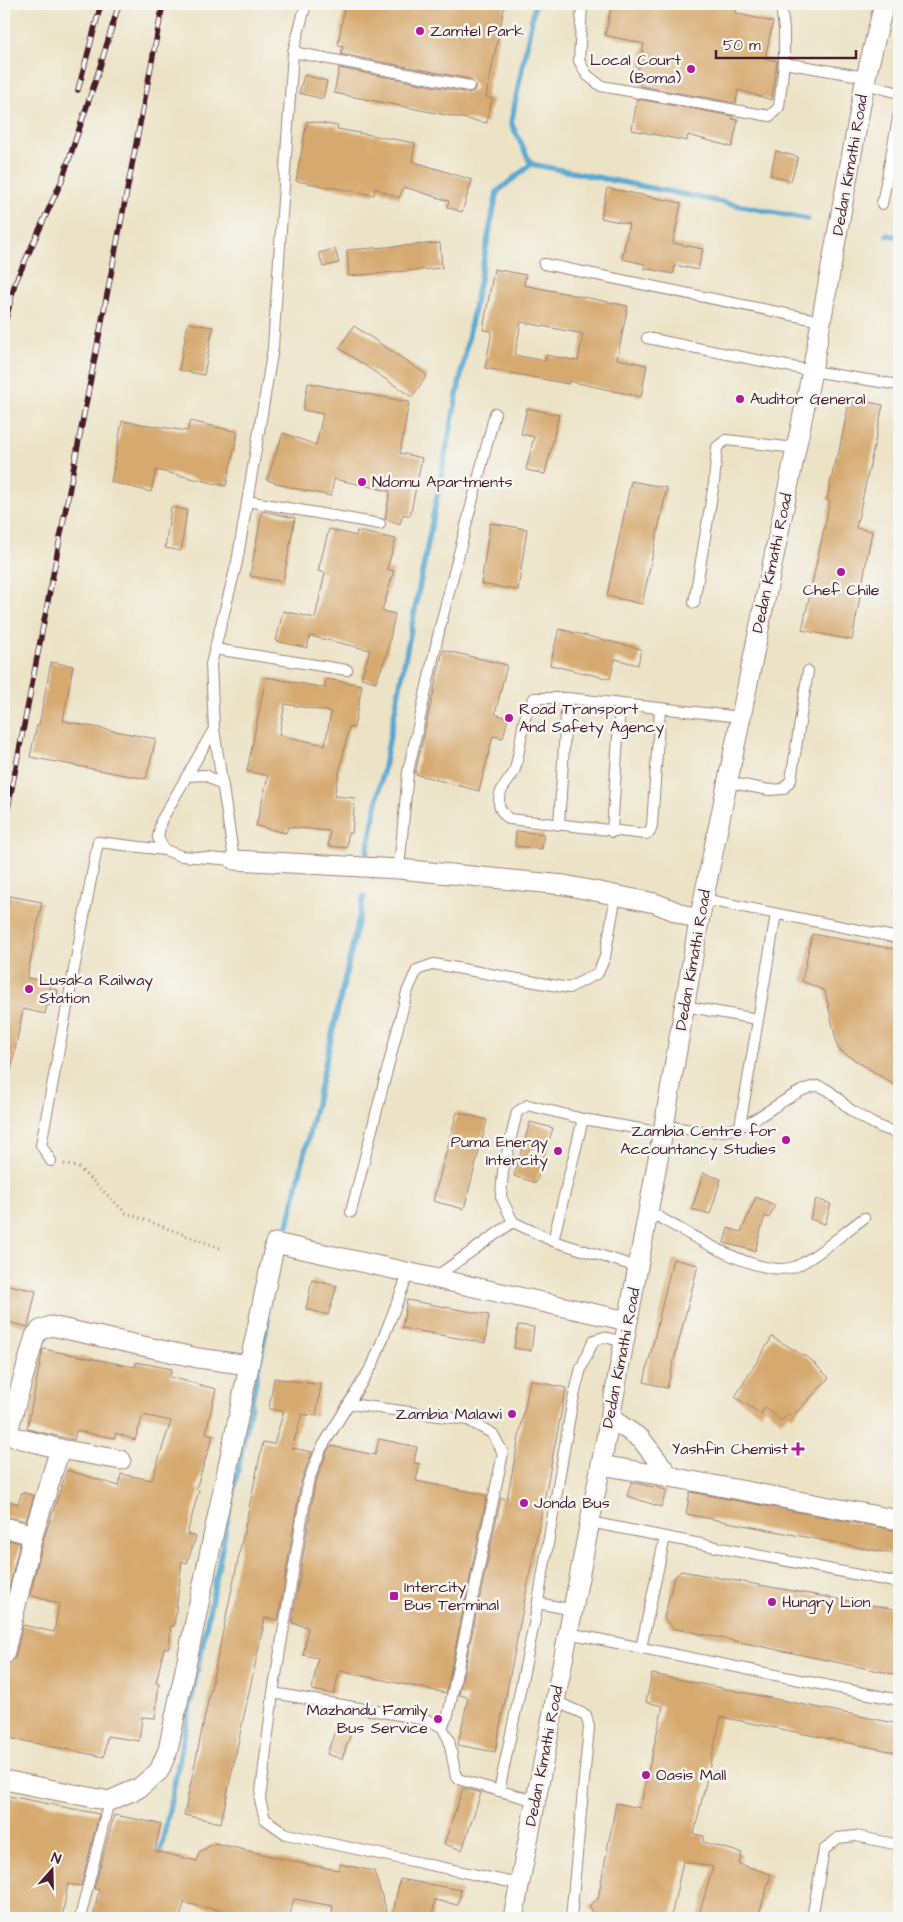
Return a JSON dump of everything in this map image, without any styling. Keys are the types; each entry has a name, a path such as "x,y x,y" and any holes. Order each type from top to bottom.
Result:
{"street":[{"name":"Dedan Kimathi Road","path":"512,1918 601,1465 664,1130 703,899 812,371 866,81 884,4"},
{"path":"234,860 399,869 564,885 655,903 699,921"},
{"path":"4,1780 109,1801 139,1788 159,1771 168,1750 275,1243 628,1320"},
{"path":"121,1460 5,1440 35,1336 40,1330 51,1326 198,1358 249,1365"},
{"path":"610,1418 641,1439 668,1474 676,1478"},
{"path":"4,1655 33,1535 60,1449"},
{"path":"601,1465 899,1520"},
{"path":"4,1527 33,1535"}],"lane":[{"path":"52,1161 41,1146 98,842 165,850 199,858 234,860 214,729 211,664 237,562 273,348 293,52 306,4"},
{"path":"582,4 580,62 587,76 601,86 770,116 779,107 784,63 784,30 781,4"},
{"path":"293,52 469,86"},
{"path":"784,63 866,81 899,93"},
{"path":"882,204 899,113"},
{"path":"544,264 821,321"},
{"path":"647,338 812,371 899,385"},
{"path":"399,869 408,772 440,627 495,412"},
{"path":"694,603 714,483 717,447 726,440 796,448"},
{"path":"247,501 380,524"},
{"path":"215,648 347,670"},
{"path":"727,782 769,790 783,789 791,780 808,671"},
{"path":"660,709 650,832 646,834 612,832 509,819 500,811 498,798 504,785 515,772 526,709 534,698 567,698 741,717"},
{"path":"559,825 567,698"},
{"path":"612,832 620,704"},
{"path":"165,850 158,838 161,821 214,729"},
{"path":"187,776 206,774 223,786"},
{"path":"351,1212 407,992 417,970 434,964 569,988 598,973 604,956 616,895"},
{"path":"703,899 899,938"},
{"path":"740,1126 776,914"},
{"path":"684,1006 757,1019"},
{"path":"638,1267 553,1241 513,1222 501,1197 503,1171 517,1112 528,1105 583,1119 664,1130 723,1131 760,1118 804,1090 817,1086 827,1090 851,1110 870,1122 899,1134"},
{"path":"553,1241 583,1119"},
{"path":"648,1211 740,1260 767,1269 797,1266 864,1218"},
{"path":"434,1278 513,1222"},
{"path":"409,1272 372,1364 321,1450 308,1482 273,1693 260,1800 265,1819 286,1834 519,1884"},
{"path":"499,1791 538,1603 572,1404 581,1368 594,1340 604,1337 624,1342"},
{"path":"350,1404 468,1420 493,1434 503,1453 448,1715 442,1727"},
{"path":"590,1522 899,1583"},
{"path":"641,1648 665,1537"},
{"path":"538,1603 572,1610"},
{"path":"568,1633 899,1700"},
{"path":"273,1693 428,1720 442,1727 449,1740 456,1777 468,1783 536,1801"},
{"path":"555,1701 586,1715 589,1727 571,1918"},
{"path":"80,1918 109,1801"},
{"path":"812,1918 824,1850 838,1838 856,1836 899,1845"}],"path":[{"path":"52,1161 78,1167 126,1214 223,1249"}],"building":[{"path":"345,4 505,4 486,97 492,99 487,123 334,93 339,68 468,93 474,91 476,87 470,79 341,54 343,46 338,45"},
{"path":"612,4 691,4 705,7 705,4 737,4 735,13 773,22 765,58 777,61 772,100 738,90 736,103 640,86 642,72 638,71 644,44 605,35"},
{"path":"304,75 327,81 323,99 299,93"},
{"path":"637,99 733,116 732,119 738,120 732,147 688,135 687,141 632,130"},
{"path":"307,121 338,126 337,129 415,143 412,161 472,180 462,212 447,207 449,201 404,187 399,198 375,188 374,195 296,181"},
{"path":"776,151 798,157 791,181 770,175"},
{"path":"607,188 681,203 673,243 703,249 698,270 675,265 673,274 644,268 645,264 622,259 629,224 601,218"},
{"path":"440,243 442,268 349,276 347,250"},
{"path":"335,249 339,263 323,267 319,253"},
{"path":"494,269 526,275 524,285 628,306 617,359 647,365 641,397 569,381 568,384 485,368 492,331 483,330","holes":["521,322 583,334 578,361 546,355 545,361 515,355"]},
{"path":"188,323 213,327 204,375 179,370"},
{"path":"354,326 427,375 412,397 339,348"},
{"path":"308,383 409,402 400,453 422,458 410,516 403,514 400,524 385,519 390,491 334,479 331,496 267,480 283,433 316,445 323,414 303,410"},
{"path":"850,398 883,405 856,528 872,531 852,640 802,630 830,501 827,500 836,456 838,456"},
{"path":"527,408 559,415 545,474 526,470 534,437 521,434"},
{"path":"122,421 187,431 190,421 238,432 226,486 156,470 151,492 111,482"},
{"path":"631,481 667,488 642,604 607,596"},
{"path":"171,507 187,510 181,551 165,548"},
{"path":"262,511 295,518 283,582 250,576"},
{"path":"490,523 527,529 518,590 481,584"},
{"path":"329,529 356,536 357,531 396,539 387,569 394,571 382,611 395,614 387,654 376,682 361,678 370,650 310,636 307,648 276,641 283,611 315,618 325,573 318,571"},
{"path":"559,629 641,649 638,665 615,659 610,679 550,665"},
{"path":"443,650 507,665 495,714 508,718 503,738 493,736 479,791 415,774"},
{"path":"51,662 73,666 63,721 156,739 146,779 30,757 37,725 39,725"},
{"path":"266,677 325,688 326,679 362,685 354,728 349,727 334,796 355,798 352,833 348,833 347,848 328,846 330,831 288,827 286,833 256,826 268,776 247,771","holes":["285,704 331,712 325,745 279,735"]},
{"path":"516,831 544,834 542,849 515,846"},
{"name":"Lusaka Railway Station","path":"10,896 42,902 27,978 52,982 50,988 58,990 55,1006 47,1005 45,1014 23,1009 11,1071 4,1070 4,925"},
{"path":"812,934 899,950 899,1088 838,1049 825,991 802,981"},
{"path":"457,1112 487,1120 464,1209 433,1201"},
{"path":"530,1122 553,1128 536,1183 514,1176"},
{"path":"703,1173 721,1179 710,1214 692,1209"},
{"path":"756,1197 775,1205 769,1218 765,1216 755,1251 724,1243 728,1228 741,1232"},
{"path":"816,1199 831,1204 825,1224 810,1219"},
{"path":"673,1259 698,1265 667,1388 644,1382"},
{"path":"312,1280 337,1286 328,1315 306,1309"},
{"path":"4,1284 36,1291 28,1327 4,1321"},
{"path":"407,1300 489,1315 485,1343 402,1328"},
{"path":"518,1325 534,1327 531,1351 514,1348"},
{"path":"772,1337 810,1359 829,1378 792,1417 788,1414 781,1421 765,1407 761,1414 735,1397"},
{"path":"43,1349 135,1367 136,1362 172,1369 170,1377 216,1389 206,1433 213,1435 196,1489 199,1490 187,1534 196,1537 187,1563 182,1561 174,1626 171,1626 169,1648 164,1648 156,1683 159,1684 155,1718 142,1717 139,1741 107,1736 104,1757 4,1737 4,1682 7,1666 15,1658 23,1625 54,1632 59,1604 30,1595 44,1538 67,1470 119,1486 121,1474 152,1480 171,1421 143,1415 135,1440 116,1433 115,1438 76,1431 74,1440 27,1429"},
{"path":"274,1378 321,1385 316,1416 302,1414 292,1448 312,1452 301,1481 278,1620 265,1618 221,1823 184,1815 263,1442 274,1444 284,1411 269,1409"},
{"path":"530,1380 566,1388 495,1752 458,1745 468,1697 459,1695 501,1498 507,1499"},
{"path":"379,1439 417,1447 414,1463 420,1464 416,1481 487,1495 446,1693 339,1671 334,1694 312,1690 318,1658 303,1655 308,1627 292,1623 315,1484 327,1452 331,1446 375,1455"},
{"path":"631,1482 667,1490 661,1507 627,1496"},
{"path":"22,1492 34,1496 26,1521 4,1516 4,1500 18,1504"},
{"path":"690,1492 899,1531 899,1555 686,1514"},
{"path":"4,1539 20,1543 9,1588 4,1587"},
{"path":"681,1571 899,1610 899,1670 893,1674 673,1628 664,1618 674,1578"},
{"path":"652,1674 899,1724 899,1753 721,1717 694,1834 704,1836 703,1842 742,1853 739,1864 771,1874 758,1918 698,1918 713,1867 683,1861 671,1918 598,1918 589,1906 598,1899 616,1803 640,1808 663,1706 646,1702"},
{"path":"337,1725 352,1730 342,1759 327,1754"},
{"path":"463,1788 481,1793 462,1850 444,1844"},
{"path":"4,1795 99,1814 81,1886 68,1884 62,1918 4,1918"},
{"path":"114,1815 161,1824 155,1851 197,1861 199,1852 215,1843 308,1865 339,1870 340,1864 374,1871 389,1918 331,1918 333,1906 294,1899 289,1918 260,1918 184,1903 180,1918 93,1918 99,1890 94,1889"},
{"path":"400,1879 461,1890 458,1905 435,1900 432,1918 392,1918"}],"waterway":[{"path":"367,853 497,192 531,164 511,123 535,4"},
{"path":"531,164 807,219"},
{"path":"887,235 899,237"},
{"path":"288,1225 364,896"},
{"path":"159,1860 268,1320"}],"railway":[{"path":"78,90 101,4"},
{"path":"4,327 15,283 62,180 119,4"},
{"path":"4,829 163,4"}],"place":[{"name":"Zamtel Park","path":"420,31"},
{"name":"Local Court (Boma)","path":"691,69"},
{"name":"Auditor General","path":"740,399"},
{"name":"Ndomu Apartments","path":"362,482"},
{"name":"Chef Chile","path":"841,572"},
{"name":"Road Transport And Safety Agency","path":"509,718"},
{"name":"Lusaka Railway Station","path":"29,989"},
{"name":"Zambia Centre for Accountancy Studies","path":"786,1140"},
{"name":"Puma Energy Intercity","path":"558,1151"},
{"name":"Zambia Malawi","path":"512,1414"},
{"name":"Yashfin Chemist","path":"798,1449"},
{"name":"Jonda Bus","path":"524,1503"},
{"name":"Intercity Bus Terminal","path":"394,1596"},
{"name":"Hungry Lion","path":"772,1602"},
{"name":"Mazhandu Family Bus Service","path":"438,1719"},
{"name":"Oasis Mall","path":"646,1775"}]}
